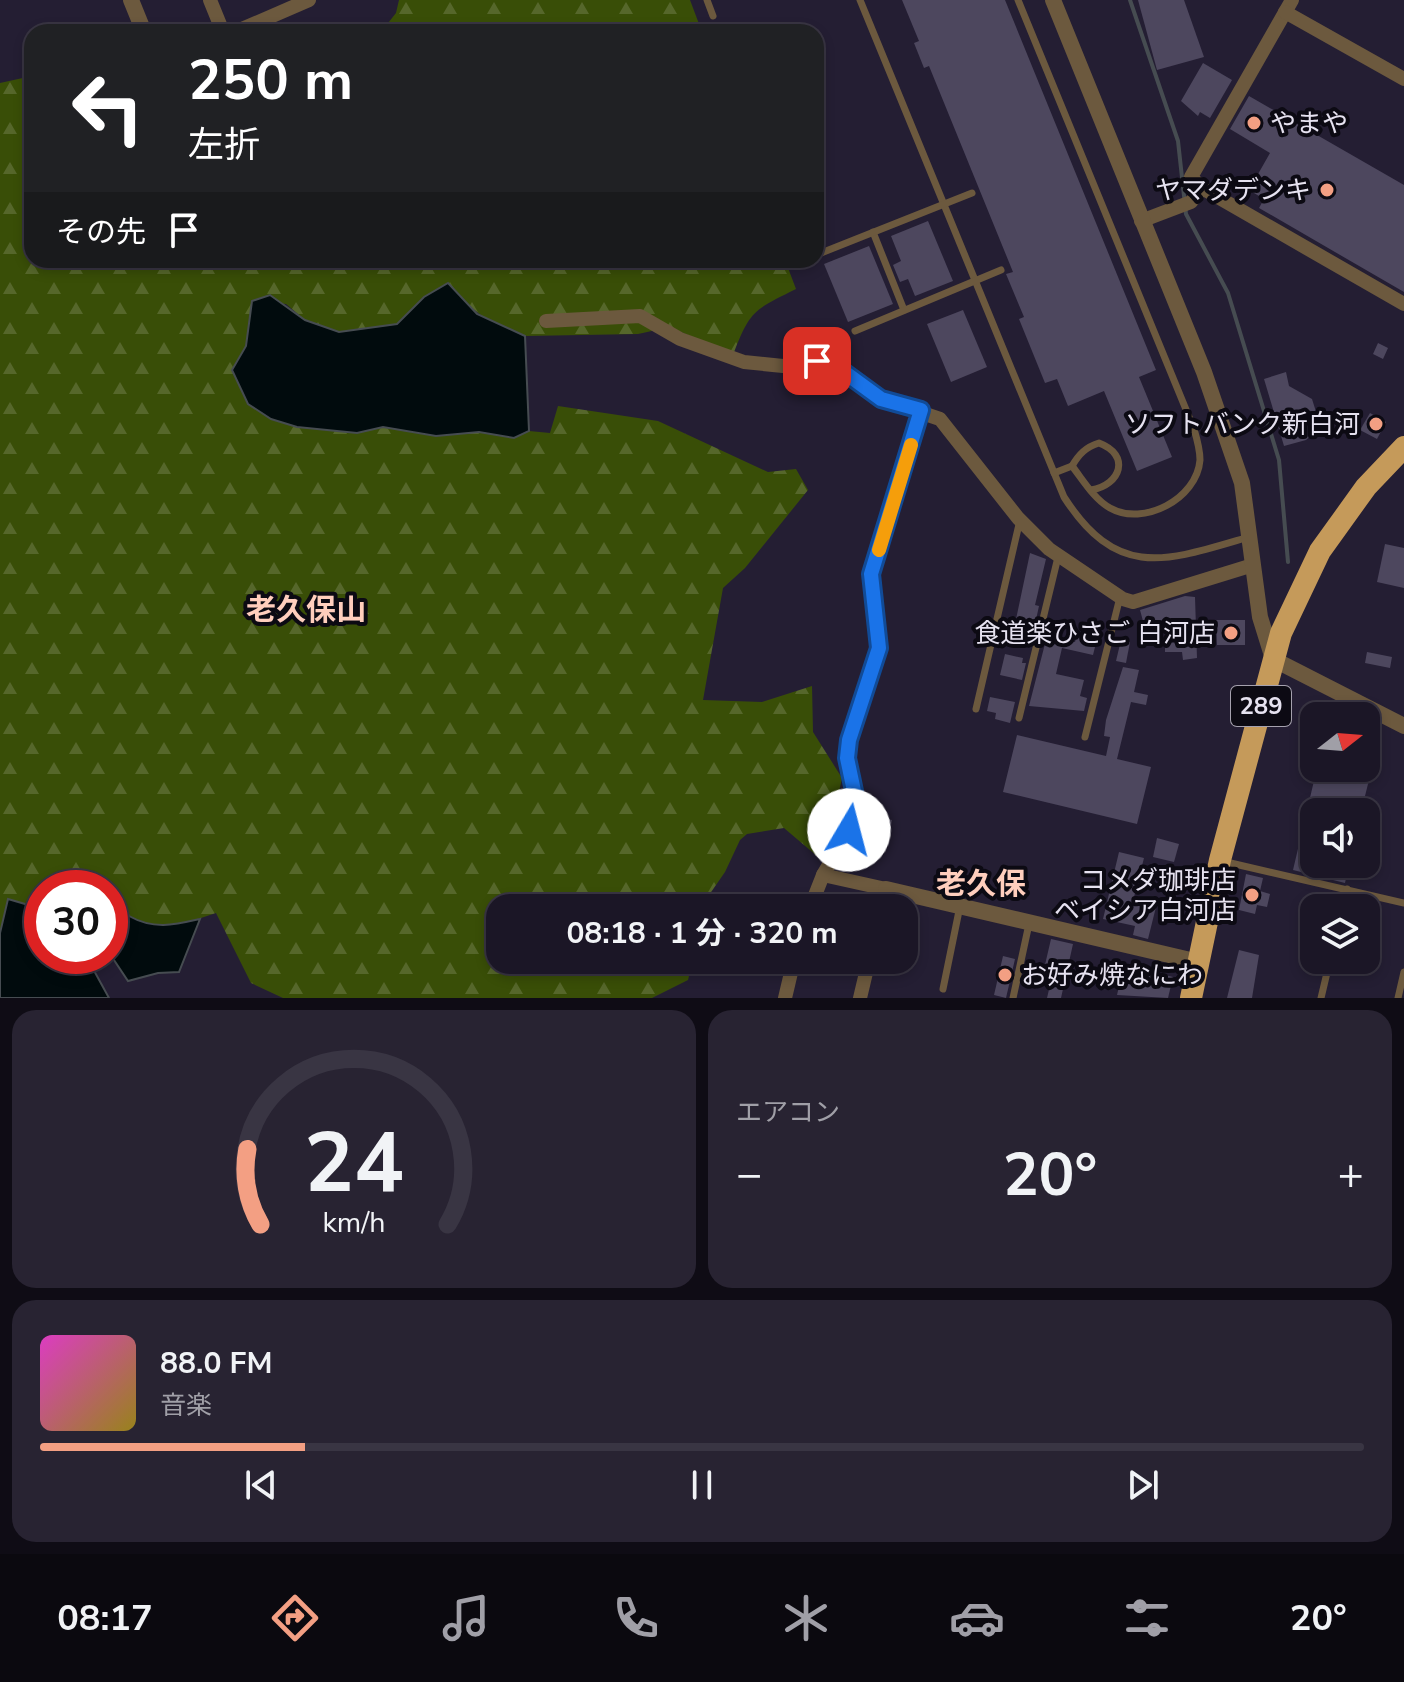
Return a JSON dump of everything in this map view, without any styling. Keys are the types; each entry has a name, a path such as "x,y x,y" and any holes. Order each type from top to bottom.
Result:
{"highway":[{"name":"289","path":"1191,998 1220,860 1273,659 1320,551 1366,487 1404,447"}],"street":[{"path":"131,0 141,24"},
{"path":"210,0 220,24"},
{"path":"250,24 288,4 309,0"},
{"path":"1053,0 1204,372 1238,469 1260,617 1273,659 1404,726"},
{"path":"1404,79 1288,6 1191,177 1202,188 1404,304"},
{"path":"1141,221 1191,202 1202,188"},
{"path":"546,321 640,316 680,339 744,362 783,366 829,361 881,399 921,410 940,419 1020,520 1058,555 1120,597 1133,602 1253,565"},
{"path":"816,894 849,830 854,791 847,758 849,740 879,648 871,574 921,410"},
{"path":"823,875 1199,962"},
{"path":"885,894 886,889"},
{"path":"785,998 791,974"},
{"path":"860,998 866,974"}],"lane":[{"path":"707,0 713,16"},
{"path":"860,0 1054,473 1078,519 1103,542 1138,558 1170,558 1249,537"},
{"path":"1018,0 1198,446 1200,461 1185,490 1159,510 1125,514 1110,508 1072,466"},
{"path":"824,252 972,193"},
{"path":"873,232 904,310"},
{"path":"855,331 1001,270"},
{"path":"1054,473 1072,466 1077,456 1099,443 1115,452 1119,475 1102,488 1091,490"},
{"path":"976,709 1020,520"},
{"path":"1019,718 1058,555"},
{"path":"1085,737 1120,597"},
{"path":"1220,860 1404,903"},
{"path":"1346,894 1347,889"},
{"path":"943,989 960,906"},
{"path":"1013,998 1029,924"},
{"path":"1398,998 1404,972"},
{"path":"1321,998 1327,974"}],"green space":[{"path":"399,0 690,0 699,24 387,24 396,13"},
{"path":"24,78 24,268 788,268 796,289 755,313 733,355 670,327 638,334 525,336 492,324 457,296 424,297 397,324 339,332 305,320 286,304 252,301 246,346 232,370 357,433 383,427 436,436 479,432 514,438 529,431 550,433 558,406 658,421 768,472 796,469 808,490 745,568 723,588 703,700 762,702 812,686 813,732 842,778 824,862 784,828 747,834 740,840 725,872 710,894 486,894 486,974 690,974 688,980 652,998 283,998 251,983 216,913 183,923 161,925 129,916 128,870 24,870 24,904 7,910 0,933 0,83"}],"shaded area":[{"path":"448,283 477,314 525,336 529,431 514,438 479,432 436,436 383,427 357,433 297,427 271,419 248,404 232,370 246,346 252,301 270,295 305,320 339,332 397,324 424,297"},
{"path":"8,899 24,904 24,974 96,974 109,998 0,998 0,933"},
{"path":"128,914 156,925 200,919 179,972 158,973 128,981 123,974 128,974"}],"building":[{"path":"902,0 1005,0 1156,370 1139,377 1172,457 1137,471 1104,391 1068,406 1057,379 1045,383 1019,319 1024,317 1006,274 1013,272 929,66 924,68 914,43 919,41"},
{"path":"1138,0 1184,0 1204,57 1157,70"},
{"path":"1203,63 1232,80 1210,118 1200,112 1198,116 1181,101"},
{"path":"1249,96 1404,185 1404,292 1259,208 1264,199 1249,190 1270,153 1230,129"},
{"path":"928,221 953,281 915,296 908,279 900,282 893,265 901,261 891,236"},
{"path":"869,246 893,304 848,322 824,264"},
{"path":"963,310 987,367 951,382 927,324"},
{"path":"1378,343 1388,348 1383,359 1373,354"},
{"path":"1286,372 1289,386 1312,399 1318,418 1314,433 1306,440 1284,446 1264,379"},
{"path":"1370,413 1386,422 1377,439 1360,430"},
{"path":"1385,544 1404,548 1404,588 1377,582"},
{"path":"1030,553 1046,559 1035,605 1039,606 1034,629 1015,624"},
{"path":"1185,596 1195,597 1197,658 1183,660 1182,652 1165,652 1165,631 1152,634 1148,620 1143,621 1140,610"},
{"path":"1216,620 1245,620 1245,645 1217,645"},
{"path":"1077,635 1097,639 1093,655 1062,648 1056,674 1084,680 1080,696 1087,698 1084,711 1029,706 1047,636 1075,642"},
{"path":"1121,640 1130,642 1126,663 1116,661"},
{"path":"1367,652 1392,657 1390,668 1365,663"},
{"path":"1005,654 1023,658 1022,663 1026,663 1022,680 1000,675"},
{"path":"1123,667 1139,670 1134,692 1148,695 1146,705 1131,702 1117,759 1151,767 1137,824 1003,792 1017,735 1106,756 1110,737 1104,736 1106,720"},
{"path":"990,697 1015,702 1010,723 995,719 996,713 987,711"},
{"path":"1314,782 1368,782 1364,798 1310,798"},
{"path":"879,817 892,820 887,847 879,845 877,854 859,851 865,822 878,824"},
{"path":"1157,838 1179,844 1174,862 1153,857"},
{"path":"1300,840 1300,872 1293,870"},
{"path":"1119,852 1144,858 1134,897 1157,903 1148,939 1133,935 1135,926 1103,919"},
{"path":"1246,874 1263,878 1260,891 1270,894 1267,907 1257,905 1255,914 1239,910"},
{"path":"1325,878 1346,878 1345,883"},
{"path":"1051,939 1073,944 1061,998 1047,998 1051,981 1025,975 1027,965 1044,969"},
{"path":"1239,950 1259,955 1252,998 1227,998"},
{"path":"1003,956 1015,959 1006,998 994,995"},
{"path":"1124,965 1173,977 1168,998 1117,995"}],"waterway":[{"path":"1130,0 1178,141 1186,214 1228,293 1279,460 1288,562"}],"slow traffic":[{"path":"879,550 911,445"}],"place":[{"name":"やまや","path":"1254,123"},
{"name":"ヤマダデンキ","path":"1327,190"},
{"name":"ソフトバンク新白河","path":"1376,424"},
{"name":"食道楽ひさご 白河店","path":"1231,633"},
{"name":"コメダ珈琲店 ベイシア白河店","path":"1252,895"},
{"name":"お好み焼なにわ","path":"1005,975"}],"district":[{"name":"老久保山","path":"306,610"},
{"name":"老久保","path":"981,884"}],"route":[{"path":"817,361 829,361 864,389 893,405 921,410 871,574 879,648 849,740 847,758 854,791 849,830"}]}
